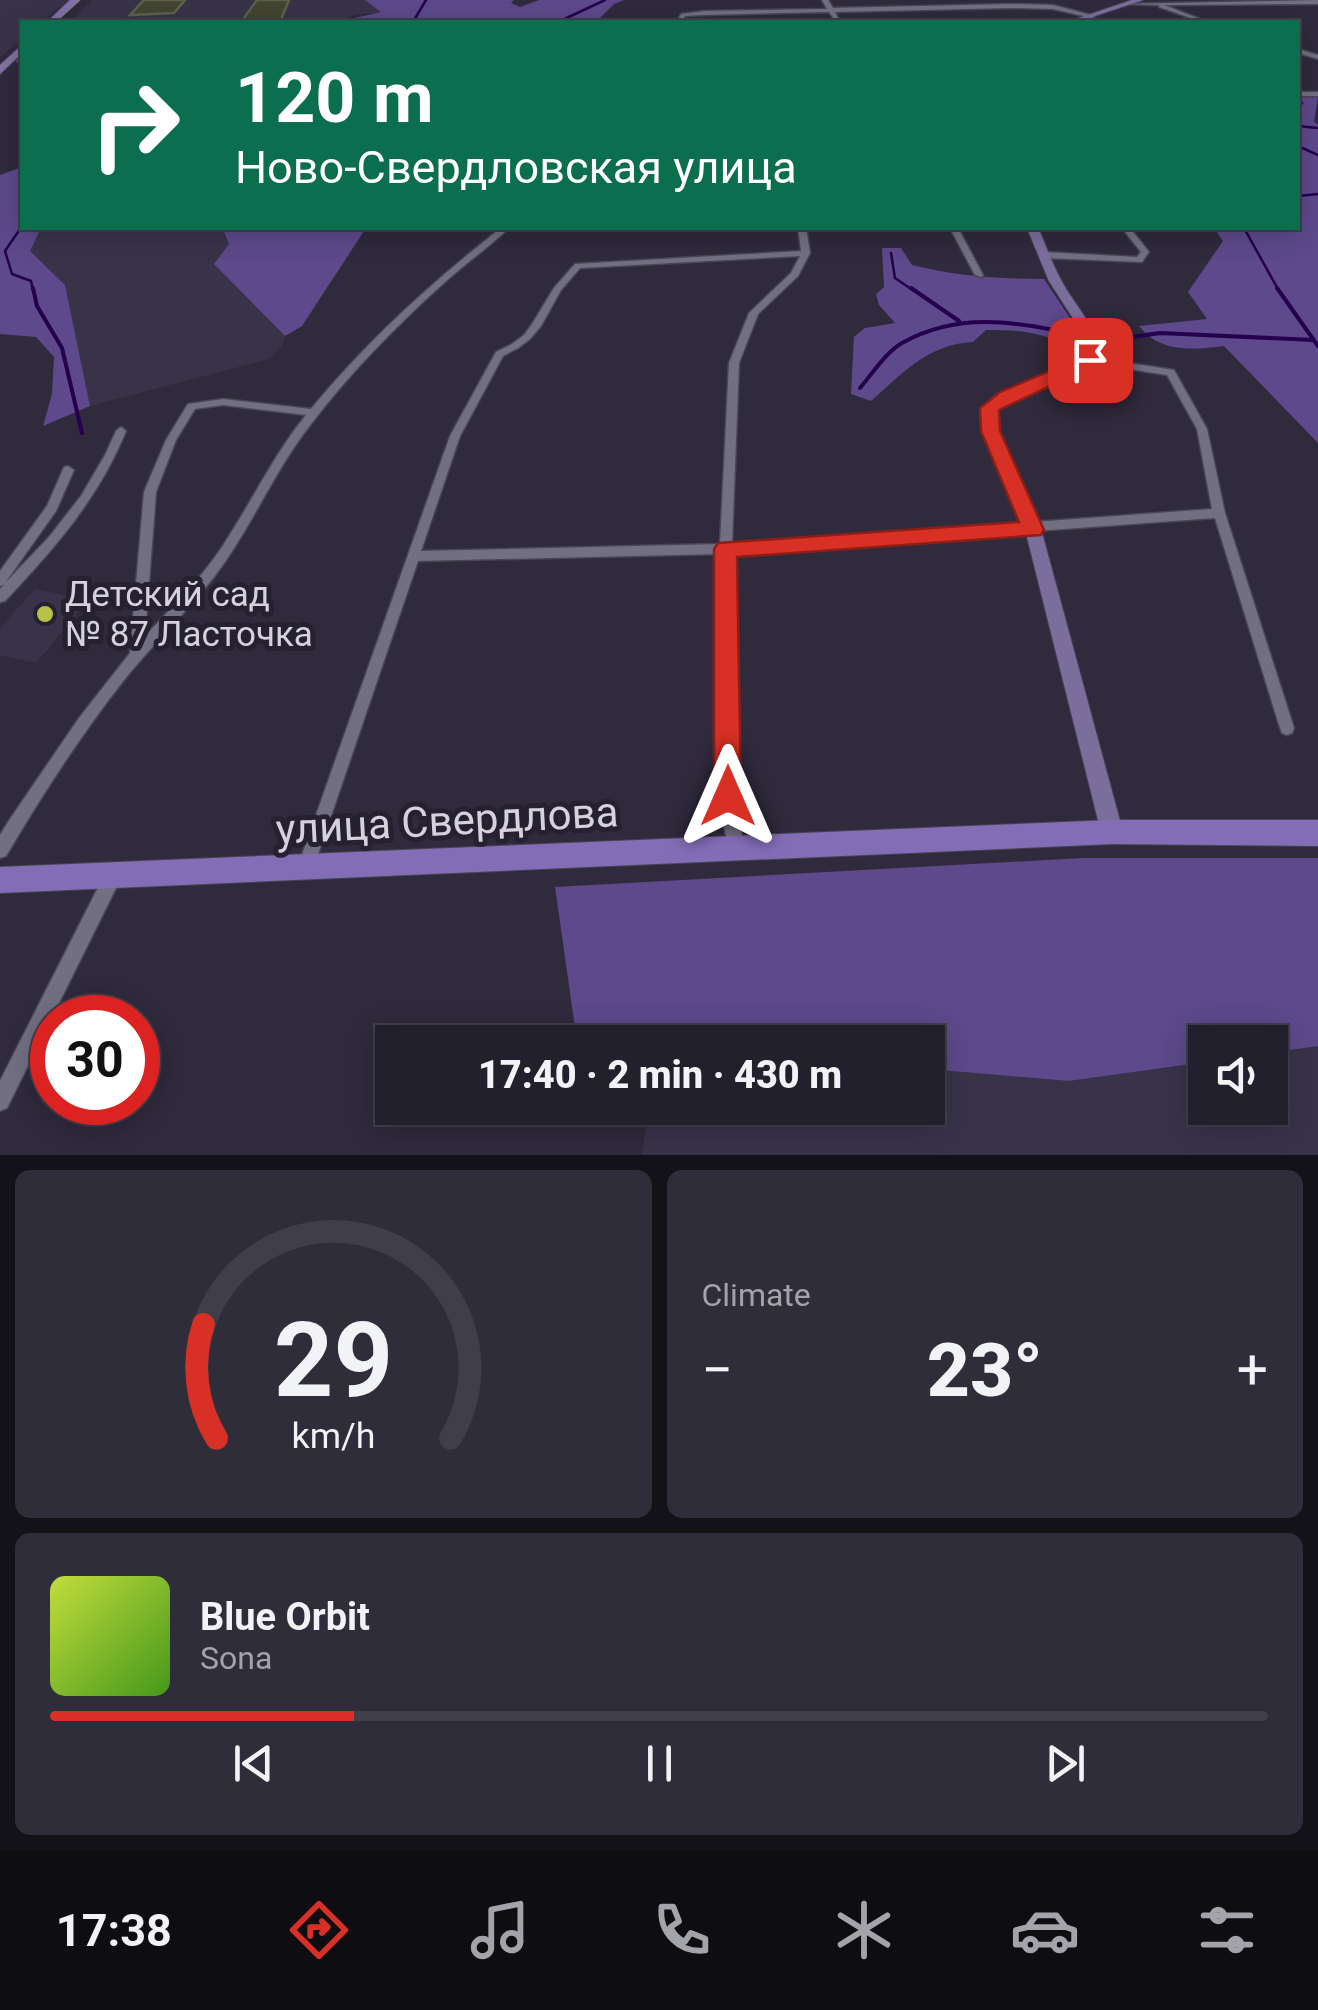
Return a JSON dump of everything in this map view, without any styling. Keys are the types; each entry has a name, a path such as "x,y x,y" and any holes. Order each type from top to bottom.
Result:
{"main road":[{"path":"52,20 75,0"},
{"path":"63,20 85,0"},
{"path":"1078,20 1138,0"},
{"path":"1,70 20,50"},
{"path":"1033,230 1059,287 1085,320 1093,339 1090,360 1006,396 989,408 990,431 1033,530 1112,832"},
{"name":"улица Свердлова","path":"0,880 1112,832 1318,834"}],"street":[{"path":"704,0 704,13"},
{"path":"765,0 769,12"},
{"path":"825,0 837,20"},
{"path":"939,0 946,8"},
{"path":"1046,0 1053,7"},
{"path":"1126,4 1318,2"},
{"path":"1158,5 1200,20"},
{"path":"681,19 704,13 1053,7 1092,16"},
{"path":"741,13 743,20"},
{"path":"0,850 32,797 137,654 216,565 282,456 316,413 354,367 471,254 502,230"},
{"path":"736,848 728,796 726,549 734,363 754,312 795,274 806,253 802,230"},
{"path":"955,230 979,275"},
{"path":"1044,255 1139,260 1145,252 1128,230"},
{"path":"305,868 455,436 498,354 520,346 536,330 564,277 578,266 806,253"},
{"path":"1090,360 1171,372 1202,429 1219,513 1286,728"},
{"path":"137,654 150,492 171,440 192,406 224,402 316,413"},
{"path":"0,596 60,534 109,463 121,430"},
{"path":"0,581 43,522 68,470"},
{"path":"416,556 726,549 1033,530 1219,513"},
{"path":"0,1101 116,872"}],"shaded area":[{"path":"0,0 68,0 43,20 20,20 20,41 0,57"},
{"path":"93,0 365,0 383,12 342,20 71,20"},
{"path":"365,0 514,0 511,3 520,7 539,0 624,0 598,20 346,20 381,12"},
{"path":"1300,96 1318,96 1314,122 1318,124 1318,443 1224,346 1178,348 1157,341 1139,326 1207,319 1188,292 1223,241 1215,230 1300,230"},
{"path":"20,168 20,230 40,230 30,251 65,285 90,406 43,426 52,394 54,357 36,337 0,334 0,175"},
{"path":"40,230 224,232 230,245 215,264 285,336 282,346 269,359 90,406 65,285 29,251"},
{"path":"216,230 365,230 302,326 285,336 214,264 229,244 224,232"},
{"path":"882,248 901,248 912,265 928,269 1044,279 1076,327 1075,354 1045,336 986,330 973,342 929,354 871,401 851,394 854,337 865,328 895,323 879,305 876,294 884,287"},
{"name":"Детский сад № 87 Ласточка","path":"35,589 89,600 36,663 0,655 0,628"},
{"path":"1082,858 1318,858 1318,1046 1288,1050 1288,1025 1188,1025 1188,1064 1069,1081 945,1070 945,1025 575,1025 555,887"},
{"path":"1318,1046 1318,1155 642,1155 646,1125 945,1125 945,1070 1069,1081 1188,1064 1188,1125 1288,1125 1288,1050"}],"building":[{"path":"144,0 185,0 174,13 130,15"},
{"path":"257,0 289,0 281,20 242,20"}],"waterway":[{"path":"414,20 426,0"},
{"path":"562,20 605,0"},
{"path":"1300,106 1302,103"},
{"path":"1300,126 1318,128"},
{"path":"1300,147 1318,155"},
{"path":"1300,196 1318,194"},
{"path":"20,229 5,251 12,274 31,281 33,291"},
{"path":"1245,230 1279,290"},
{"path":"891,253 895,278 914,291"},
{"path":"33,288 37,306 62,348 82,433"},
{"path":"911,288 959,321"},
{"path":"1279,290 1318,346"},
{"path":"860,388 896,347 945,326 1008,323 1075,334"},
{"path":"1104,341 1160,333 1313,340"}],"tram line":[{"path":"56,20 79,0"},
{"path":"0,68 20,53"}],"place":[{"name":"Детский сад № 87 Ласточка","path":"45,614"}],"route":[{"path":"728,796 726,549 1033,530 990,431 989,408 1006,396 1090,360"}]}
